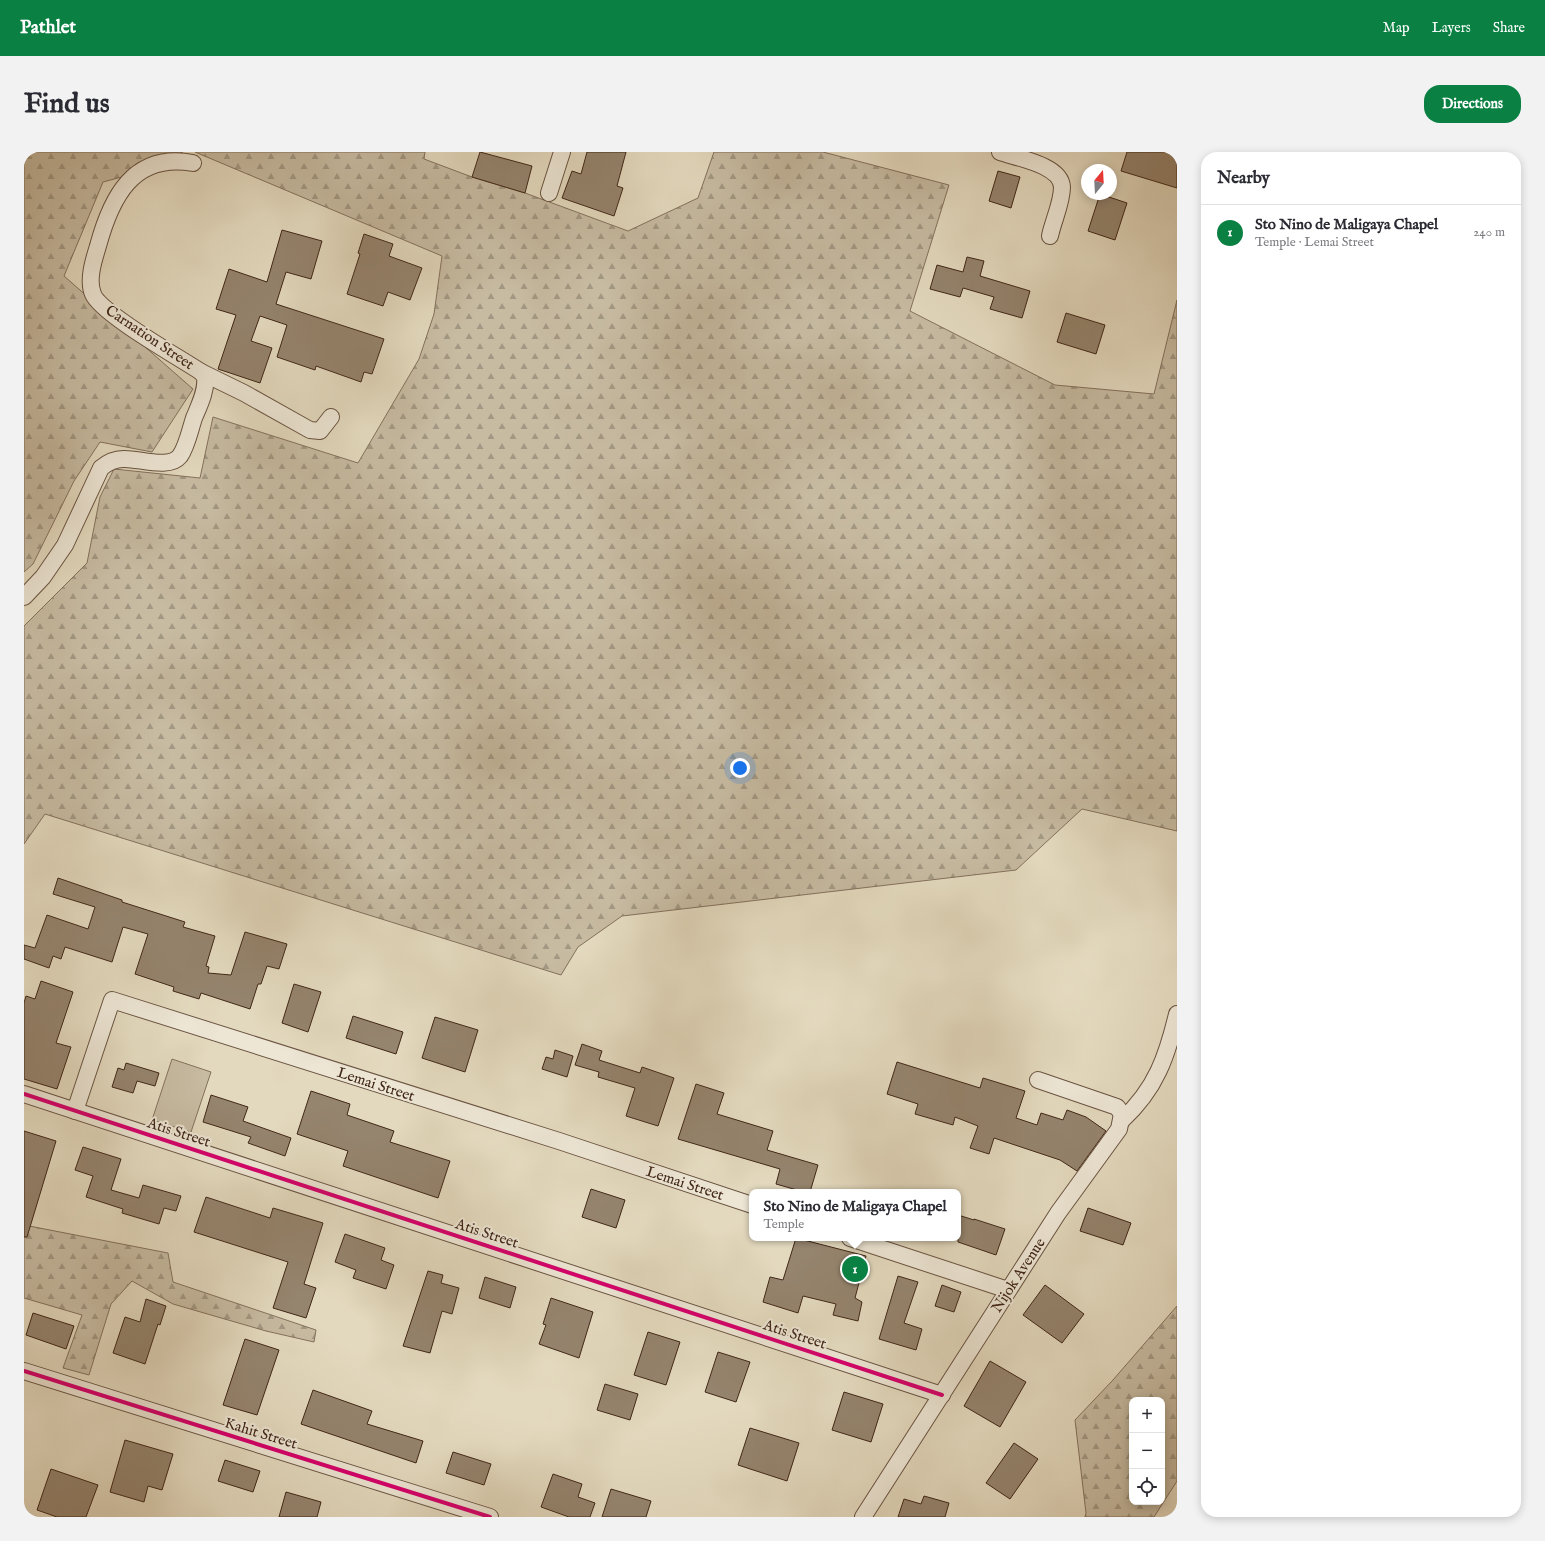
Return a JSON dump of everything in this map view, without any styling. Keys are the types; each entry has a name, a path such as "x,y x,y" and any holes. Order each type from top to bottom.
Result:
{"street":[{"path":"549,193 562,152"},
{"path":"1000,152 1050,169 1058,176 1062,187 1050,236"},
{"name":"Carnation Street","path":"24,597 42,577 65,545 101,468 115,460 124,458 169,462 180,456 204,391 205,377 201,372 117,319 98,301 93,294 92,287 95,258 102,230 112,201 121,187 133,174 154,160 172,158 193,163"},
{"path":"201,372 244,393 313,431 320,431 331,416"},
{"name":"Lemai Street","path":"75,1111 112,1000 559,1141 749,1204"},
{"name":"Nijok Avenue","path":"863,1517 1058,1213 1111,1142 1119,1129 1122,1120 1137,1103 1162,1066 1177,1014"},
{"path":"1038,1080 1117,1107 1121,1111 1122,1120"},
{"name":"Atis Street","path":"24,1094 942,1395"},
{"path":"859,1241 1008,1290"},
{"name":"Kahit Street","path":"24,1371 490,1517"}],"green space":[{"path":"24,152 183,152 164,159 133,174 103,182 64,276 193,389 152,452 100,442 74,481 33,564 24,572"},
{"path":"195,152 425,152 424,159 472,177 525,193 628,231 698,198 714,152 823,152 949,185 910,311 1055,385 1154,394 1177,300 1177,831 1082,809 1016,870 622,916 578,947 561,975 45,814 24,844 24,626 87,563 100,497 114,469 200,478 213,417 358,463 419,359 434,314 442,256"},
{"path":"172,1059 211,1072 191,1132 152,1120"},
{"path":"24,1225 168,1253 173,1282 316,1330 314,1342 266,1331 173,1304 132,1281 111,1304 89,1375 63,1368 82,1315 24,1298"},
{"path":"1177,1306 1177,1481 1165,1500 1165,1397 1129,1397 1129,1505 1162,1505 1154,1517 1085,1517 1086,1513 1075,1420 1113,1380"}],"building":[{"path":"480,152 532,166 525,193 472,177"},
{"path":"587,152 626,152 617,186 623,188 614,216 562,198 572,171 581,174"},
{"path":"1127,152 1177,152 1177,188 1121,171"},
{"path":"998,171 1020,177 1011,208 989,201"},
{"path":"1098,200 1117,200 1127,203 1115,240 1088,231"},
{"path":"282,230 322,241 311,279 286,272 276,304 384,339 372,374 364,372 361,382 316,366 315,370 277,357 287,325 260,316 251,341 272,348 260,383 218,369 236,315 216,309 229,269 267,282"},
{"path":"364,234 393,244 389,256 422,268 410,300 388,292 383,306 347,294 360,254 358,253"},
{"path":"967,257 984,261 980,276 1030,291 1022,318 990,309 994,297 963,288 960,297 930,289 937,265 963,272"},
{"path":"1066,313 1105,325 1096,354 1057,342"},
{"path":"58,878 122,900 122,902 185,922 183,927 215,936 206,966 209,967 208,973 231,975 245,932 287,944 279,969 267,966 261,984 258,984 250,1009 201,993 199,999 173,991 174,987 135,974 148,934 123,927 112,962 65,947 61,959 53,956 49,968 24,959 24,945 35,948 47,915 88,929 95,907 53,894"},
{"path":"41,981 73,992 56,1043 71,1047 57,1089 24,1079 24,1003 26,996 35,999"},
{"path":"294,984 321,992 308,1032 282,1023"},
{"path":"353,1016 403,1032 396,1054 346,1038"},
{"path":"435,1017 478,1030 465,1072 422,1058"},
{"path":"582,1044 602,1051 599,1060 640,1073 642,1067 674,1078 658,1126 626,1116 635,1088 598,1077 599,1072 575,1065"},
{"path":"555,1050 573,1056 567,1077 542,1069 546,1057 553,1059"},
{"path":"897,1062 980,1088 983,1078 1025,1091 1016,1118 1037,1125 1041,1113 1063,1120 1067,1110 1086,1117 1106,1131 1077,1171 1060,1160 994,1138 989,1154 970,1148 978,1126 955,1117 953,1125 915,1114 918,1104 887,1094"},
{"path":"126,1063 159,1073 155,1086 137,1081 133,1093 112,1087 118,1068 124,1070"},
{"path":"696,1084 724,1093 717,1114 773,1131 767,1150 818,1165 811,1189 794,1189 776,1184 780,1169 678,1139"},
{"path":"311,1091 350,1104 347,1115 394,1131 390,1142 450,1161 438,1198 343,1166 348,1151 297,1134"},
{"path":"211,1095 248,1107 243,1121 291,1138 285,1156 248,1143 251,1137 203,1122"},
{"path":"24,1131 56,1141 27,1237 24,1237"},
{"path":"83,1147 121,1159 111,1190 139,1198 143,1185 181,1196 176,1211 164,1208 159,1224 122,1213 123,1209 86,1197 93,1176 75,1170"},
{"path":"591,1189 625,1200 616,1228 582,1217"},
{"path":"206,1197 270,1218 273,1208 323,1223 304,1284 316,1288 306,1318 273,1308 288,1262 194,1232"},
{"path":"1088,1208 1131,1223 1123,1245 1080,1231"},
{"path":"961,1216 1005,1229 996,1255 958,1242 961,1241"},
{"path":"345,1234 385,1248 381,1260 394,1265 386,1289 353,1278 356,1270 335,1262"},
{"path":"795,1241 808,1241 866,1256 855,1298 862,1302 858,1321 833,1315 836,1304 803,1296 798,1313 763,1302 770,1277 783,1280"},
{"path":"428,1271 443,1275 441,1283 459,1288 452,1314 442,1311 430,1353 403,1346"},
{"path":"898,1276 918,1282 904,1323 922,1329 916,1350 879,1339"},
{"path":"485,1277 516,1287 510,1308 479,1298"},
{"path":"942,1285 961,1292 954,1312 935,1306"},
{"path":"1045,1285 1084,1314 1062,1343 1023,1315"},
{"path":"551,1298 593,1312 579,1358 539,1344 546,1325 543,1324"},
{"path":"146,1299 166,1306 160,1325 158,1324 145,1364 113,1353 125,1317 140,1322"},
{"path":"33,1313 74,1326 66,1349 26,1335"},
{"path":"648,1332 680,1342 666,1385 634,1375"},
{"path":"245,1339 279,1350 257,1415 223,1405"},
{"path":"718,1352 750,1362 736,1402 705,1392"},
{"path":"990,1361 1026,1382 1000,1427 964,1406"},
{"path":"605,1384 638,1394 630,1420 597,1410"},
{"path":"313,1390 372,1411 367,1424 423,1441 416,1463 301,1424"},
{"path":"844,1392 883,1404 871,1442 832,1430"},
{"path":"750,1428 799,1443 787,1481 738,1465"},
{"path":"125,1440 173,1454 162,1490 148,1486 144,1502 110,1492"},
{"path":"1014,1443 1038,1459 1010,1499 986,1483"},
{"path":"453,1452 491,1464 484,1485 446,1473"},
{"path":"225,1460 260,1471 253,1492 218,1481"},
{"path":"51,1469 98,1485 86,1517 57,1517 37,1510"},
{"path":"553,1474 582,1484 578,1497 595,1503 590,1517 569,1517 541,1507"},
{"path":"611,1489 651,1501 646,1517 602,1517"},
{"path":"286,1492 321,1502 317,1517 279,1517"},
{"path":"924,1496 949,1503 945,1517 898,1517 904,1499 921,1504"}],"cycle path":[{"path":"24,1094 942,1395"},
{"path":"24,1371 490,1517"}],"place":[{"name":"Sto Nino de Maligaya Chapel","path":"855,1269"}]}
